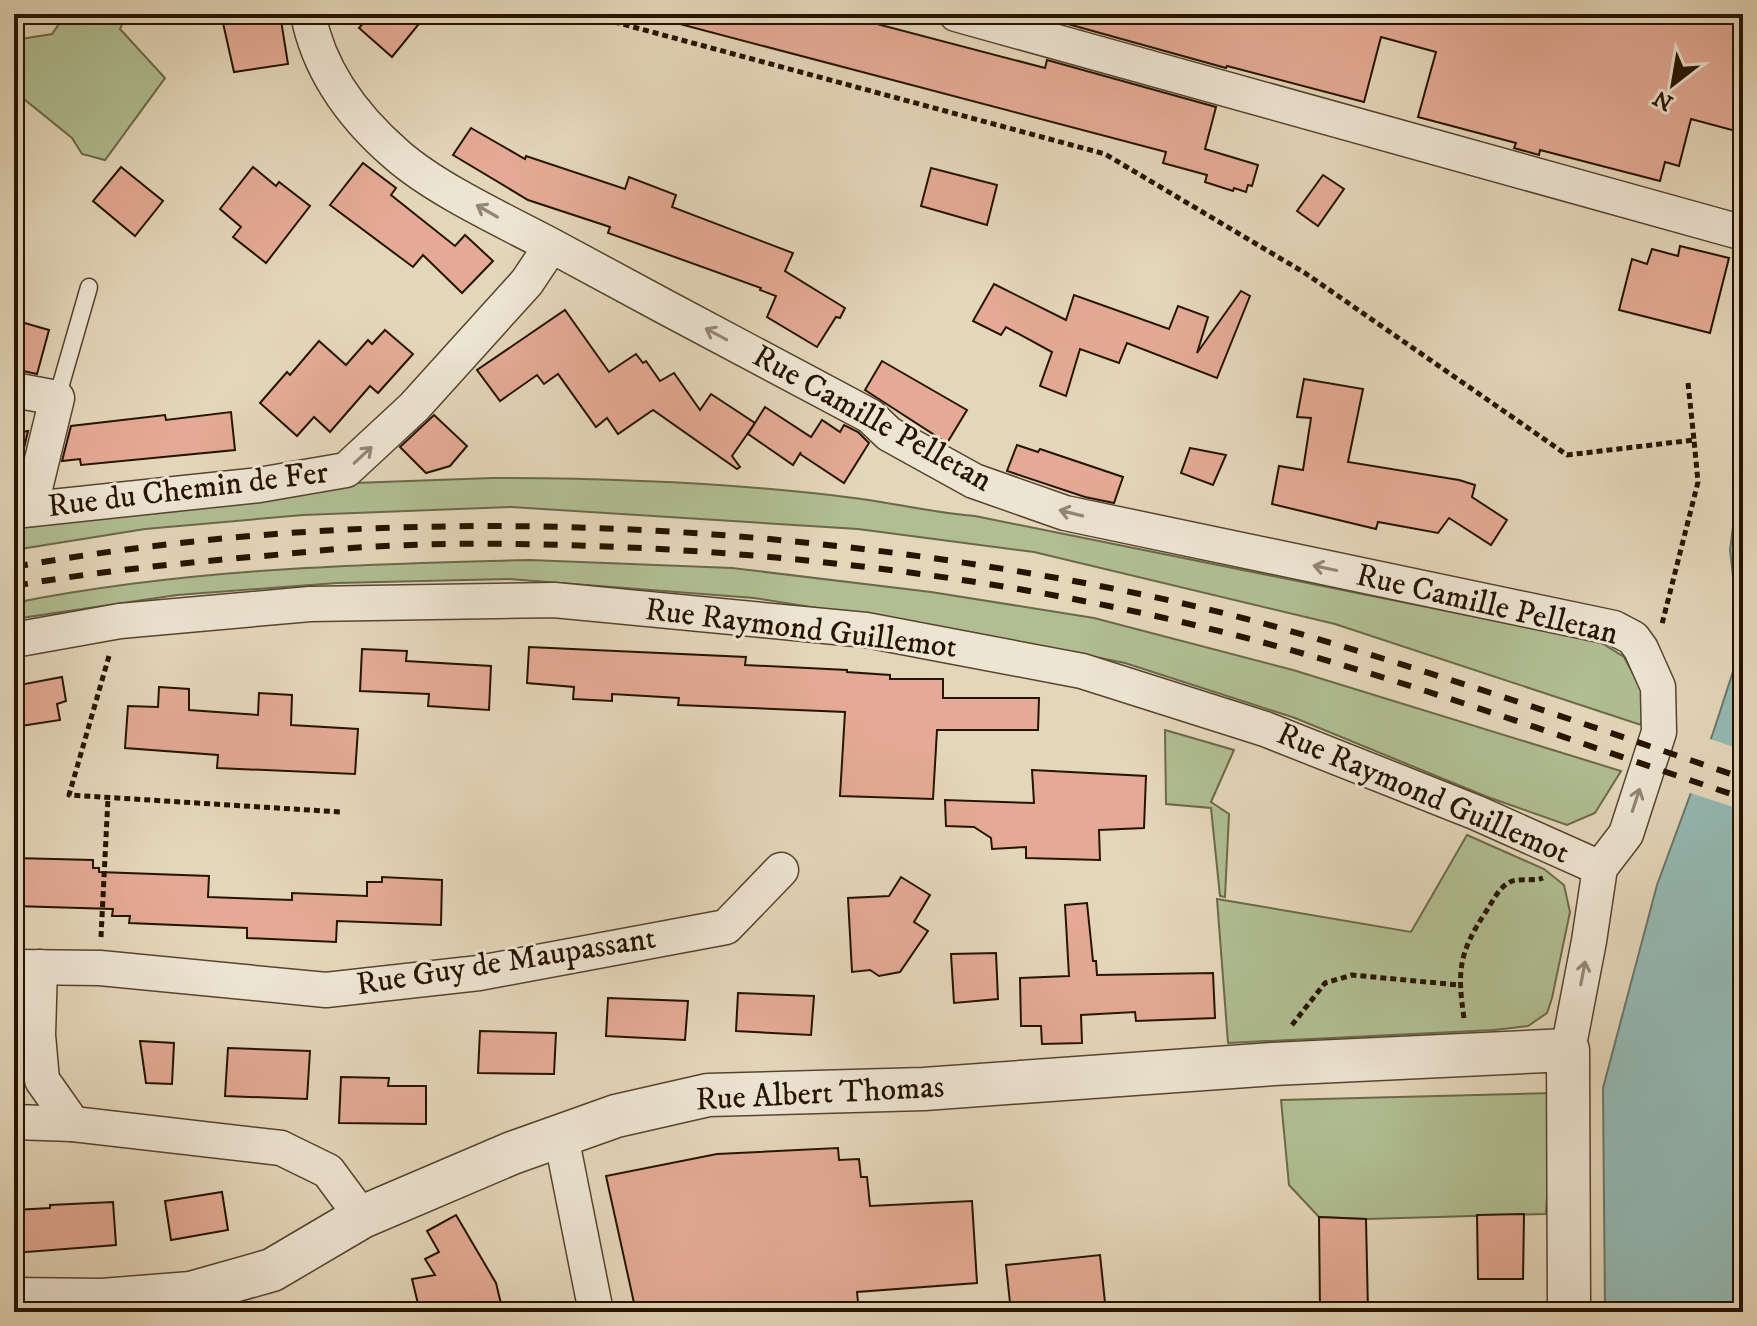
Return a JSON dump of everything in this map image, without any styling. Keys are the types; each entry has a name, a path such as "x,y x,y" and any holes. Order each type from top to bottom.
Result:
{"street":[{"name":"Rue Camille Pelletan","path":"308,14 314,43 325,69 339,91 398,157 551,246 870,416 889,434 974,481 1065,513 1614,628 1633,638 1649,640"},
{"path":"956,14 1740,232"},
{"name":"Rue du Chemin de Fer","path":"22,510 259,485 346,470 424,396 527,282 551,246"},
{"path":"14,390 57,398 22,510"},
{"name":"Rue Raymond Guillemot","path":"14,640 120,621 310,604 554,600 866,630 1082,671 1251,724 1477,813 1600,868"},
{"path":"1569,1312 1568,1050 1600,868 1626,834 1659,732 1658,687 1649,640"},
{"name":"Rue Guy de Maupassant","path":"27,967 100,968 326,990 479,973 726,927 781,870"},
{"path":"27,967 42,1080 73,1124"},
{"name":"Rue Albert Thomas","path":"14,1299 102,1306 191,1293 272,1270 362,1217 512,1153 616,1116 708,1095 924,1089 1273,1064 1568,1050"},
{"path":"14,1122 73,1124 281,1148 328,1171 362,1217"},
{"path":"561,1136 596,1312"}],"lane":[{"path":"57,398 89,287"}],"path":[{"path":"585,14 1105,154 1305,273 1567,455 1694,440"},
{"path":"1649,640 1663,624 1698,482 1688,383"},
{"path":"120,621 69,795 340,812"},
{"path":"100,968 108,798"},
{"path":"1474,1053 1459,985 1463,952 1500,890 1510,881 1539,880 1552,874 1563,852"},
{"path":"1273,1064 1277,1043 1325,983 1352,975 1459,985"}],"green space":[{"path":"66,14 127,14 120,29 165,78 105,160 82,154 72,138 14,91 14,40 52,34"},
{"path":"492,478 673,482 869,500 975,516 1600,642 1624,657 1645,696 1641,725 1335,624 1034,552 858,529 511,507 303,515 145,529 14,550 14,528 354,483"},
{"path":"530,560 732,568 931,592 1094,618 1293,670 1621,771 1595,813 1567,825 1485,796 1295,718 1125,663 969,632 754,598 509,579 337,583 177,595 14,619 14,603 142,582 336,566"},
{"path":"1165,730 1234,750 1211,802 1229,814 1225,897 1220,896 1211,808 1166,804"},
{"path":"1467,835 1544,869 1564,885 1570,912 1547,1013 1528,1026 1494,1030 1228,1043 1217,899 1411,932"},
{"path":"1553,1093 1546,1214 1366,1219 1319,1217 1289,1185 1281,1100"}],"water":[{"path":"1743,447 1743,1312 1605,1312 1603,1088 1657,885 1741,647 1730,550"}],"pier":[{"path":"1707,738 1743,750 1743,810 1687,792"}],"building":[{"path":"221,14 280,14 288,64 234,72"},
{"path":"371,14 427,14 392,57 359,28"},
{"path":"677,14 839,14 1045,68 1047,60 1216,107 1205,149 1258,165 1252,186 1248,185 1246,192 1234,188 1233,191 1205,182 1207,175 1163,163 1166,152 676,23"},
{"path":"1059,14 1743,14 1743,133 1691,119 1679,166 1665,162 1660,181 1540,150 1539,155 1514,148 1516,143 1418,117 1436,52 1381,37 1364,102 1057,21"},
{"path":"471,128 525,159 526,156 625,189 629,177 676,195 672,207 793,253 785,271 845,308 817,347 767,317 776,296 761,288 608,233 610,227 528,200 453,155"},
{"path":"363,163 396,188 391,195 455,246 465,235 493,261 462,293 423,255 413,267 330,205"},
{"path":"121,167 163,201 135,236 93,201"},
{"path":"253,167 276,186 279,182 310,206 266,263 233,237 241,227 220,209"},
{"path":"931,168 997,185 987,225 921,206"},
{"path":"1323,175 1344,189 1318,226 1297,211"},
{"path":"1680,246 1729,258 1710,333 1619,310 1632,259 1647,264 1652,249 1678,256"},
{"path":"994,284 1066,320 1074,295 1169,329 1178,306 1208,317 1197,353 1241,291 1250,296 1217,378 1127,343 1119,363 1080,349 1066,396 1040,386 1052,352 1006,327 1001,335 973,321"},
{"path":"565,310 609,372 636,354 643,363 646,361 660,381 674,373 700,410 711,394 755,423 732,456 740,467 737,469 653,410 618,434 607,418 596,427 558,374 544,384 537,375 500,401 477,370"},
{"path":"14,320 49,330 37,374 14,369"},
{"path":"385,330 413,354 378,393 370,386 330,432 314,417 297,436 260,403 287,372 290,375 319,341 346,365 368,340 372,344"},
{"path":"882,361 967,410 947,443 865,390"},
{"path":"1304,379 1363,389 1348,462 1475,485 1472,497 1507,520 1491,545 1449,518 1438,533 1378,522 1376,529 1272,504 1279,466 1303,470 1311,418 1297,417"},
{"path":"765,407 811,437 822,420 840,432 844,425 858,432 869,443 844,483 801,452 793,465 748,434"},
{"path":"231,412 235,450 81,465 80,459 62,461 71,426 165,415 166,420"},
{"path":"434,415 467,446 450,466 426,473 400,447"},
{"path":"28,431 20,465 14,466 14,433"},
{"path":"1017,445 1038,452 1040,449 1123,477 1114,503 1085,497 1007,471"},
{"path":"1190,448 1226,455 1213,485 1181,473"},
{"path":"529,647 746,657 745,665 847,670 890,675 890,679 943,679 943,698 1039,698 1038,730 937,730 933,799 840,796 845,712 678,705 679,698 612,694 612,701 573,699 574,687 527,683"},
{"path":"362,649 407,651 406,661 491,666 489,710 428,706 429,694 360,691"},
{"path":"62,677 66,701 57,704 60,720 14,727 14,686"},
{"path":"159,687 189,689 189,710 258,715 259,693 292,695 291,725 358,729 355,774 217,768 218,755 125,748 128,706 158,707"},
{"path":"1032,770 1146,776 1144,828 1099,830 1100,860 1026,858 1026,847 992,849 991,838 974,827 946,826 945,800 1034,803"},
{"path":"14,858 93,860 93,868 99,868 99,872 209,876 208,897 292,900 292,893 367,896 367,882 382,882 382,877 442,880 441,925 337,921 336,942 247,938 247,928 129,923 130,916 112,916 113,909 14,906"},
{"path":"901,877 930,895 914,922 928,931 900,972 879,976 870,970 852,972 848,898 889,896"},
{"path":"1087,903 1097,975 1213,973 1215,1018 1136,1021 1135,1012 1081,1015 1082,1043 1042,1044 1041,1026 1021,1026 1020,978 1069,976 1065,905"},
{"path":"996,953 998,999 954,1003 951,954"},
{"path":"738,993 814,996 811,1035 736,1031"},
{"path":"608,998 688,1001 685,1040 606,1036"},
{"path":"480,1031 556,1033 554,1074 478,1073"},
{"path":"140,1041 174,1043 172,1084 146,1083"},
{"path":"228,1048 310,1051 307,1099 225,1096"},
{"path":"341,1077 389,1078 388,1086 426,1086 426,1124 339,1123"},
{"path":"838,1148 839,1160 859,1159 861,1177 867,1177 870,1206 972,1201 977,1283 857,1292 859,1312 636,1312 606,1176 717,1154"},
{"path":"222,1192 228,1230 171,1240 165,1201"},
{"path":"113,1202 116,1245 14,1253 14,1210"},
{"path":"1524,1214 1523,1279 1478,1279 1477,1215"},
{"path":"456,1215 496,1283 503,1312 420,1312 412,1279 435,1275 425,1259 439,1252 427,1231"},
{"path":"1319,1217 1366,1219 1368,1312 1320,1312"},
{"path":"1100,1255 1106,1312 1011,1312 1006,1265"}],"railway":[{"path":"14,567 128,549 357,529 472,526 588,528 818,544 1015,571 1139,594 1262,623 1443,678 1743,778"},
{"path":"14,586 192,563 352,548 444,544 677,550 822,562 1040,593 1254,640 1439,695 1743,798"}]}
